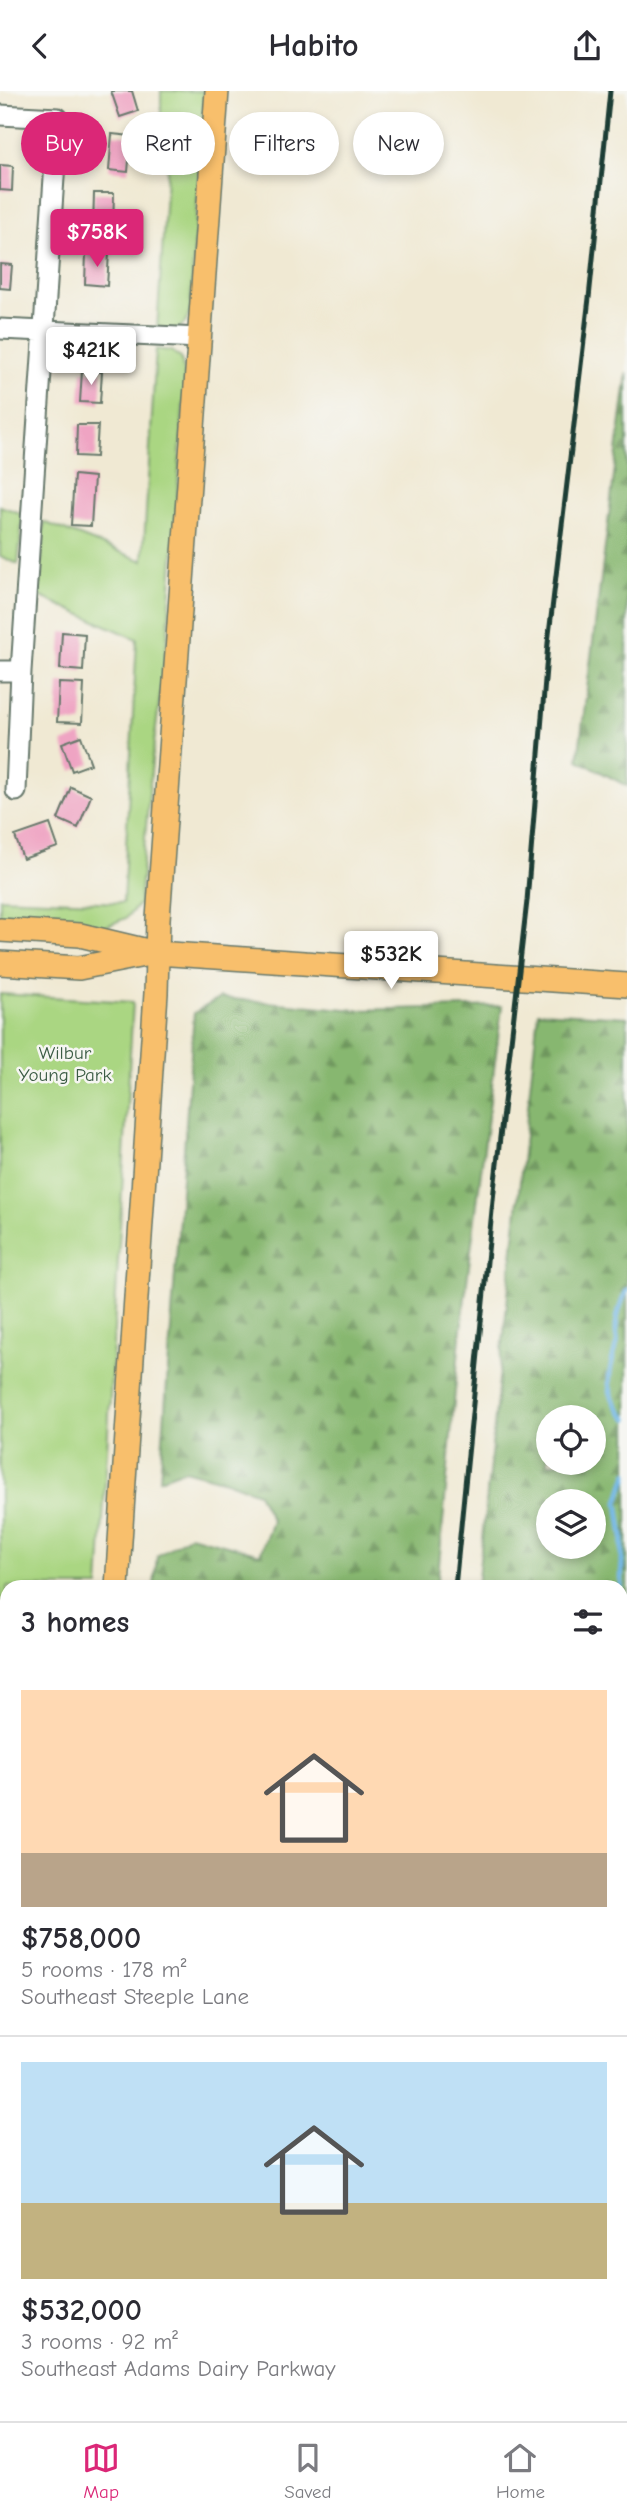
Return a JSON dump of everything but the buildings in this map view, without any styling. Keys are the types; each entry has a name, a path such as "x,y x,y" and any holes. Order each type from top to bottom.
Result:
{"main road":[{"path":"117,1580 156,993 156,953 217,91"},
{"path":"0,930 80,935 156,953 627,985"},
{"path":"0,963 79,968 156,953"}],"street":[{"path":"0,115 58,118 21,671 16,791"},
{"path":"0,329 200,338"},
{"path":"0,671 21,671"}],"green space":[{"path":"161,91 204,91 203,112 161,112"},
{"path":"167,175 199,175 190,312 185,323 177,330 157,330"},
{"path":"156,349 171,351 181,358 185,379 168,631 152,760 139,904 126,918 104,927 0,923 0,898 123,903 137,639 39,596 44,522 143,561"},
{"path":"627,373 627,786 578,760"},
{"path":"0,506 23,514 18,564 0,556"},
{"name":"Wilbur Young Park","path":"0,994 133,1002 99,1580 0,1580"},
{"path":"220,998 357,1010 502,1006 460,1337 438,1580 155,1580 157,1556 190,1535 260,1554 272,1521 258,1493 226,1481 184,1470 160,1479 194,1013"},
{"path":"538,1012 627,1017 627,1580 478,1580"}],"waterway":[{"path":"627,1290 617,1317 617,1343 609,1382 613,1400 627,1418"},
{"path":"621,1580 623,1537 618,1502 627,1474"}],"railway":[{"path":"456,1580 494,1190 527,901 548,643 589,298 610,91"}]}
